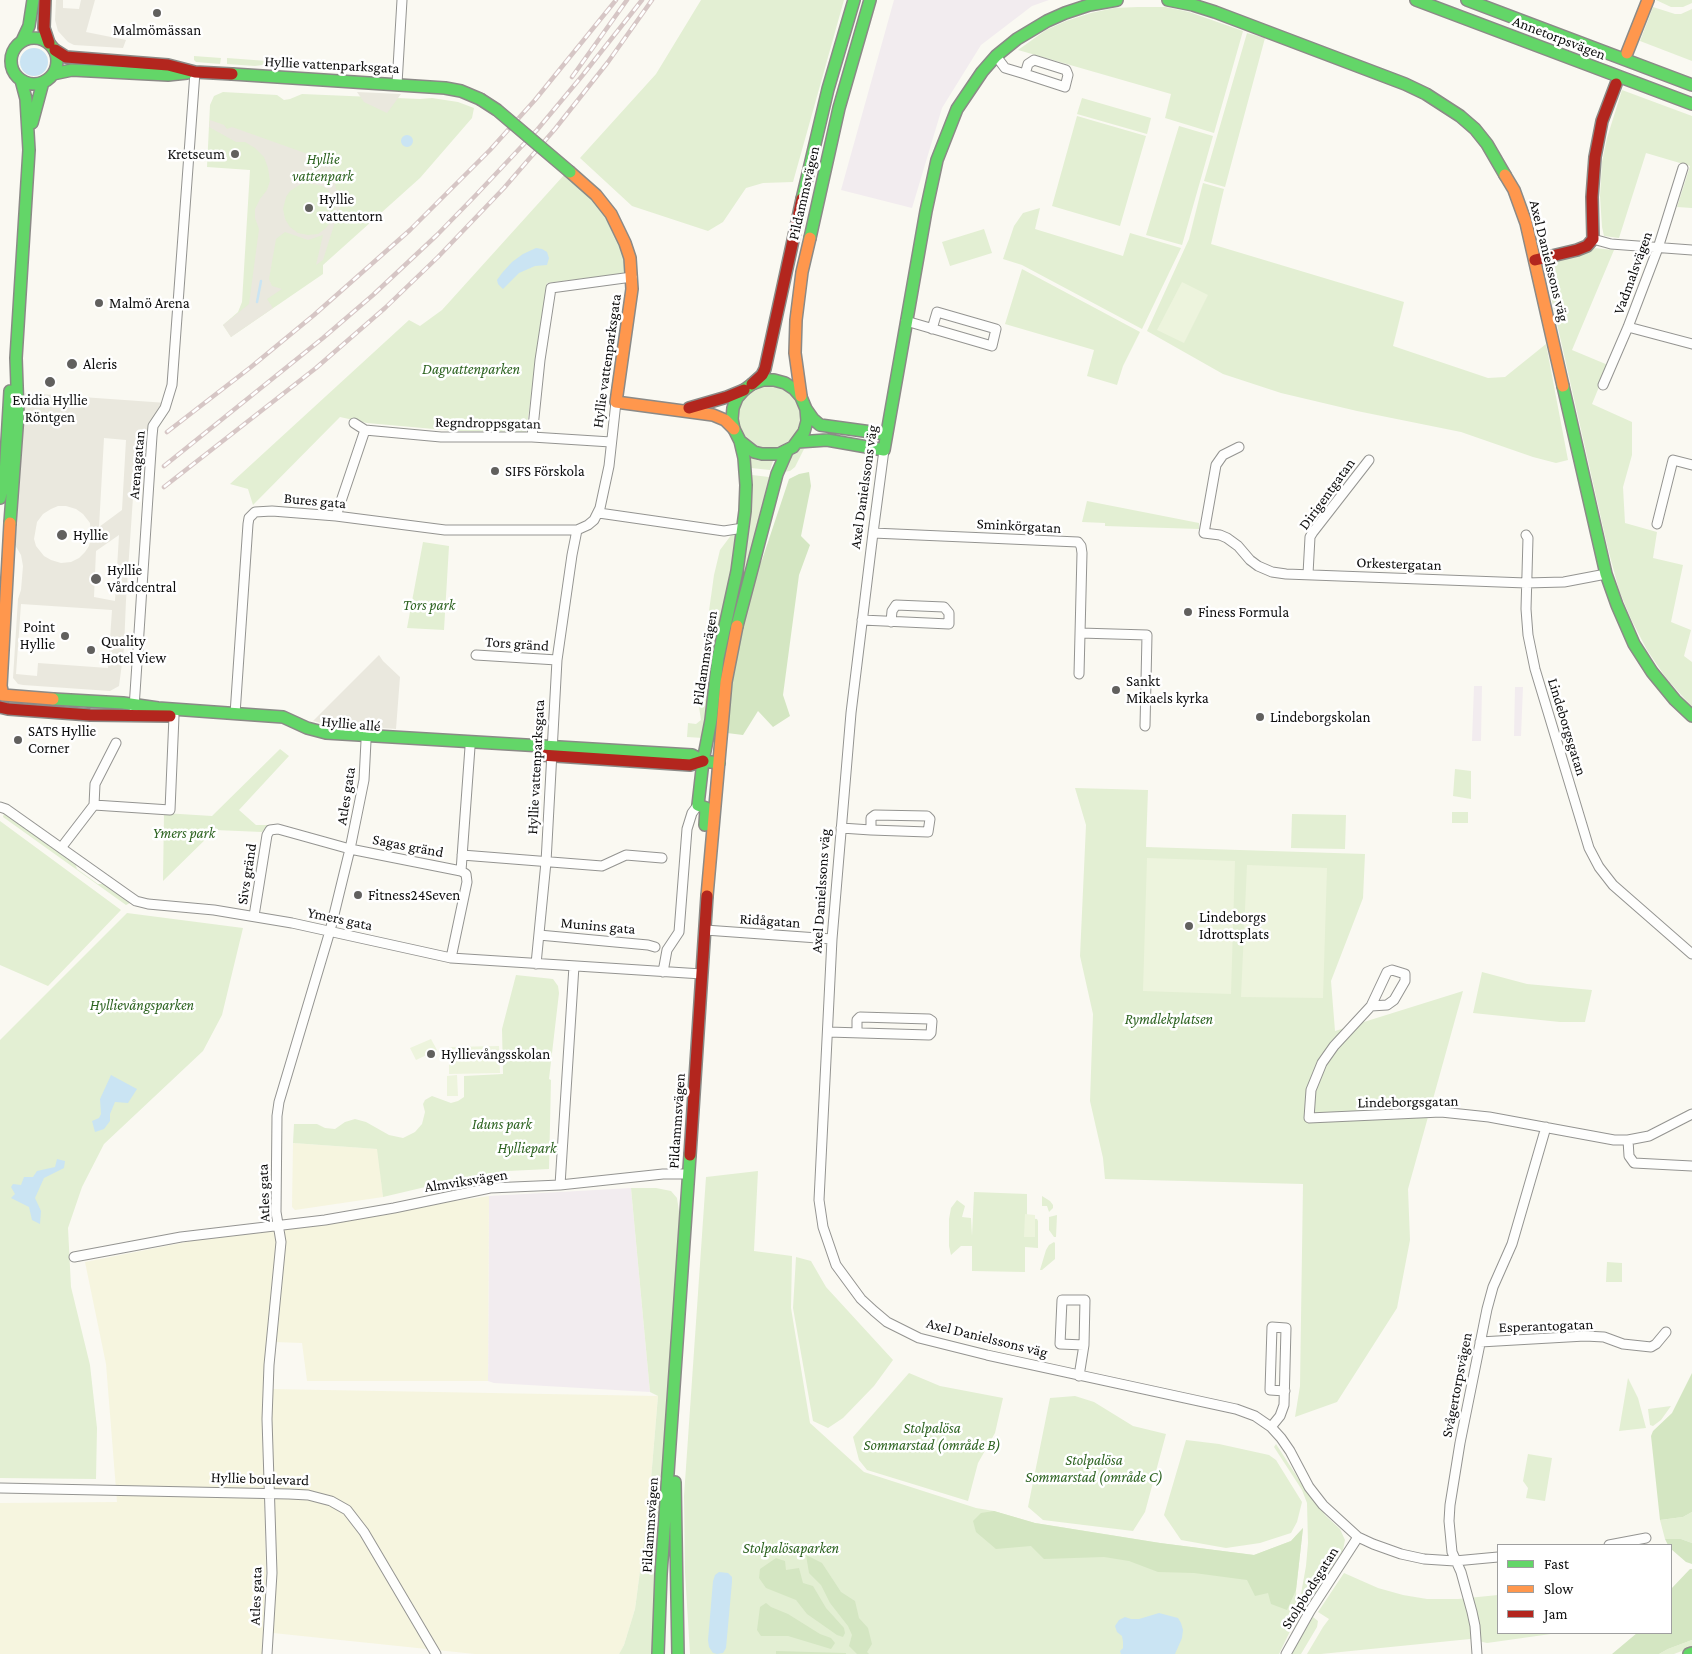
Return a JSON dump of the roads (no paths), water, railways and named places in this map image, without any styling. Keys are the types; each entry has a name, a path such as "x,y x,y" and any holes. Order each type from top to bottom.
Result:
{"street":[{"path":"29,150 26,99 20,79 13,71 11,62 12,53 29,26 33,0"},
{"path":"2,696 3,497 11,374 16,358 29,150 34,111 44,82 53,74 58,63 44,28 44,0"},
{"path":"397,84 402,0"},
{"name":"Pildammsvägen","path":"708,876 706,808 698,805 719,650 737,571 746,485 744,458 732,419 733,408 737,398 762,375 765,369 804,185 828,89 854,0"},
{"name":"Pildammsvägen","path":"658,1654 661,1574 708,876 726,682 735,634 777,474 787,451 798,442 804,432 807,421 806,409 798,382 795,353 796,320 802,272 839,108 870,0"},
{"name":"Axel Danielssons väg","path":"1117,0 1077,9 1047,21 1017,39 996,56 974,82 962,101 949,127 938,160 926,211 886,434 872,533 848,740 832,939 819,1200 823,1227 836,1265 861,1299 887,1322 919,1338 1079,1376 1149,1389 1236,1409 1256,1416 1271,1426 1290,1451 1306,1481 1323,1505 1358,1537 1414,1558 1455,1561 1497,1557"},
{"name":"Axel Danielssons väg","path":"1168,0 1215,12 1397,81 1426,94 1460,116 1475,129 1487,144 1514,190 1526,223 1606,574 1617,605 1634,644 1662,684 1692,716"},
{"name":"Annetorpsvägen","path":"1416,0 1692,104"},
{"name":"Annetorpsvägen","path":"1467,0 1692,85"},
{"path":"1628,53 1648,0"},
{"path":"0,54 19,43 35,37 41,38 52,46"},
{"name":"Hyllie vattenparksgata","path":"52,46 66,57 168,65 195,72 397,84 461,91 480,99 496,110 570,172 596,195 611,214 625,243 630,258 632,277 608,466 599,513"},
{"path":"996,56 1005,68 1024,74 1066,87 1068,75 1066,70 1034,60 1028,64 1024,74"},
{"path":"0,68 31,84 44,82"},
{"name":"Hyllie vattenparksgata","path":"53,74 72,70 168,76 195,72"},
{"name":"Arenagatan","path":"134,710 152,436 153,426 165,408 172,385 195,72"},
{"path":"1534,260 1577,250 1587,246 1593,239 1592,197 1595,157 1602,121 1616,84"},
{"name":"Vadmalsvägen","path":"1603,385 1628,327 1658,248 1683,168"},
{"path":"1593,239 1611,244 1692,250"},
{"path":"532,437 540,360 551,288 632,277"},
{"path":"906,321 992,346 996,328 937,312 932,328"},
{"path":"1628,327 1692,344"},
{"path":"682,410 727,397 762,380 774,380 784,383 794,389 801,397"},
{"path":"616,402 713,414 725,420 734,430"},
{"path":"806,409 820,425 886,434"},
{"name":"Regndroppsgatan","path":"354,423 364,430 441,438 532,437 589,439 611,442"},
{"path":"336,516 364,430"},
{"path":"798,442 827,440 884,450"},
{"path":"740,441 754,452 762,454 779,454 787,451"},
{"name":"Orkestergatan","path":"1239,447 1223,455 1216,465 1204,533 1228,538 1250,560 1272,572 1526,583 1564,582 1606,574"},
{"name":"Dirigentgatan","path":"1308,574 1310,537 1369,460"},
{"path":"1657,524 1673,460 1692,465"},
{"name":"Bures gata","path":"235,714 249,518 251,514 259,510 336,516 445,530 577,530"},
{"path":"577,530 588,525 599,513 724,531 743,528"},
{"name":"Hyllie vattenparksgata","path":"536,964 546,862 557,660 577,530"},
{"name":"Sminkörgatan","path":"872,533 1078,542 1082,553 1080,630"},
{"name":"Lindeborgsgatan","path":"1526,535 1528,538 1526,583 1528,635 1535,669 1589,848 1599,867 1613,884 1692,954"},
{"path":"862,620 891,622 949,624 948,613 944,607 896,605 892,611 891,622"},
{"path":"1079,674 1080,630 1147,635 1146,726"},
{"name":"Tors gränd","path":"476,655 557,660"},
{"name":"Hyllie allé","path":"2,696 174,716 272,721 282,723 309,736 552,751 580,747 692,755 703,761 719,764"},
{"name":"Hyllie allé","path":"0,707 27,711 158,708 235,714 283,718 307,728 326,733 552,751"},
{"path":"94,805 170,810 174,716"},
{"name":"Atles gata","path":"267,1654 272,1573 267,1419 268,1380 281,1242 276,1203 279,1102 330,931 350,849 364,780 366,741"},
{"path":"61,848 94,805 95,784 116,743"},
{"name":"Sagas gränd","path":"461,871 470,747"},
{"path":"663,972 667,950 679,932 687,829 692,813 698,805"},
{"name":"Ymers gata","path":"0,807 6,809 136,901 148,904 254,916 451,958 702,974"},
{"path":"841,828 871,830 928,832 930,819 927,816 875,815 871,818 871,830"},
{"name":"Sivs gränd","path":"254,916 267,835 270,830 278,829 350,849"},
{"name":"Sagas gränd","path":"350,849 461,871 466,874 467,882 451,958"},
{"name":"Sagas gränd","path":"462,855 602,866 626,855 662,858"},
{"name":"Ridågatan","path":"705,930 832,939"},
{"name":"Munins gata","path":"539,935 655,947"},
{"path":"560,1185 574,966"},
{"name":"Lindeborgsgatan","path":"1371,1006 1387,1005 1394,1000 1404,980 1404,974 1392,970 1387,972 1371,1006 1334,1046 1322,1063 1311,1090 1308,1118 1441,1112 1489,1117 1614,1140 1628,1140 1658,1133 1692,1114"},
{"path":"828,1032 857,1033 930,1035 932,1021 930,1019 860,1017 857,1020 857,1033"},
{"name":"Svågertorpsvägen","path":"1477,1654 1472,1612 1461,1572 1455,1561 1450,1538 1450,1505 1460,1443 1491,1294 1512,1244 1546,1127"},
{"path":"1628,1140 1629,1156 1634,1163 1692,1166"},
{"name":"Almviksvägen","path":"74,1257 181,1237 279,1226 394,1208 490,1188 560,1185 663,1174 689,1174"},
{"path":"1079,1376 1084,1345 1085,1300 1062,1300 1060,1344 1084,1345"},
{"path":"1271,1426 1280,1416 1283,1409 1284,1390 1286,1328 1272,1327 1270,1390 1284,1390"},
{"name":"Esperantogatan","path":"1480,1342 1585,1336 1604,1337 1623,1344 1651,1347 1666,1332"},
{"name":"Pildammsvägen","path":"676,1368 675,1549 678,1654"},
{"name":"Hyllie boulevard","path":"0,1488 308,1495 322,1498 347,1510 364,1532 436,1654"},
{"name":"Stolpbodsgatan","path":"1286,1654 1306,1617 1358,1537"},
{"path":"1614,1544 1646,1538"}],"water":[{"path":"34,48 44,52 48,62 44,72 34,76 24,72 20,62 24,52"},
{"path":"407,135 413,141 407,147 401,141"},
{"path":"536,248 547,252 549,258 547,265 535,266 519,273 503,289 497,280 502,273 512,262"},
{"path":"111,1075 137,1089 128,1103 115,1102 110,1114 110,1121 104,1129 95,1132 92,1121 99,1118 101,1114 100,1099"},
{"path":"57,1159 65,1161 64,1168 44,1178 35,1198 41,1211 40,1224 32,1220 29,1207 11,1198 15,1194 11,1187 13,1184 21,1185 24,1177 33,1177 37,1171 55,1167"},
{"path":"719,1572 728,1573 732,1577 732,1582 726,1648 723,1653 717,1654 713,1653 709,1647 708,1640 713,1581 715,1575"},
{"path":"1159,1613 1178,1618 1181,1623 1183,1630 1182,1638 1175,1654 1121,1654 1120,1651 1123,1648 1122,1636 1117,1632 1115,1626 1119,1620 1125,1617 1139,1619"}],"waterway":[{"path":"257,302 261,281"}],"railway":[{"path":"167,432 314,315 410,230 490,150 535,100 616,0"},
{"path":"572,77 627,0"},
{"path":"164,466 323,338 373,295 437,235 537,130 642,0"},
{"path":"164,487 316,368 385,308 438,257 504,188 555,129 608,62 652,0"}],"place":[{"name":"Malmömässan","path":"157,13"},
{"name":"Kretseum","path":"235,154"},
{"name":"Hyllie vattentorn","path":"309,208"},
{"name":"Malmö Arena","path":"99,303"},
{"name":"Aleris","path":"72,364"},
{"name":"Evidia Hyllie Röntgen","path":"50,382"},
{"name":"SIFS Förskola","path":"495,471"},
{"name":"Hyllie","path":"62,535"},
{"name":"Hyllie Vårdcentral","path":"96,579"},
{"name":"Finess Formula","path":"1188,612"},
{"name":"Point Hyllie","path":"65,636"},
{"name":"Quality Hotel View","path":"91,650"},
{"name":"Sankt Mikaels kyrka","path":"1116,690"},
{"name":"Lindeborgskolan","path":"1260,717"},
{"name":"SATS Hyllie Corner","path":"18,740"},
{"name":"Fitness24Seven","path":"358,895"},
{"name":"Lindeborgs Idrottsplats","path":"1189,926"},
{"name":"Hyllievångsskolan","path":"431,1054"}],"park label":[{"name":"Hyllie vattenpark","path":"323,168"},
{"name":"Dagvattenparken","path":"471,369"},
{"name":"Tors park","path":"429,605"},
{"name":"Ymers park","path":"184,833"},
{"name":"Hyllievångsparken","path":"142,1005"},
{"name":"Rymdlekplatsen","path":"1169,1019"},
{"name":"Iduns park","path":"502,1124"},
{"name":"Hylliepark","path":"527,1148"},
{"name":"Stolpalösa Sommarstad (område B)","path":"932,1436"},
{"name":"Stolpalösa Sommarstad (område C)","path":"1094,1468"},
{"name":"Stolpalösaparken","path":"791,1548"}]}
